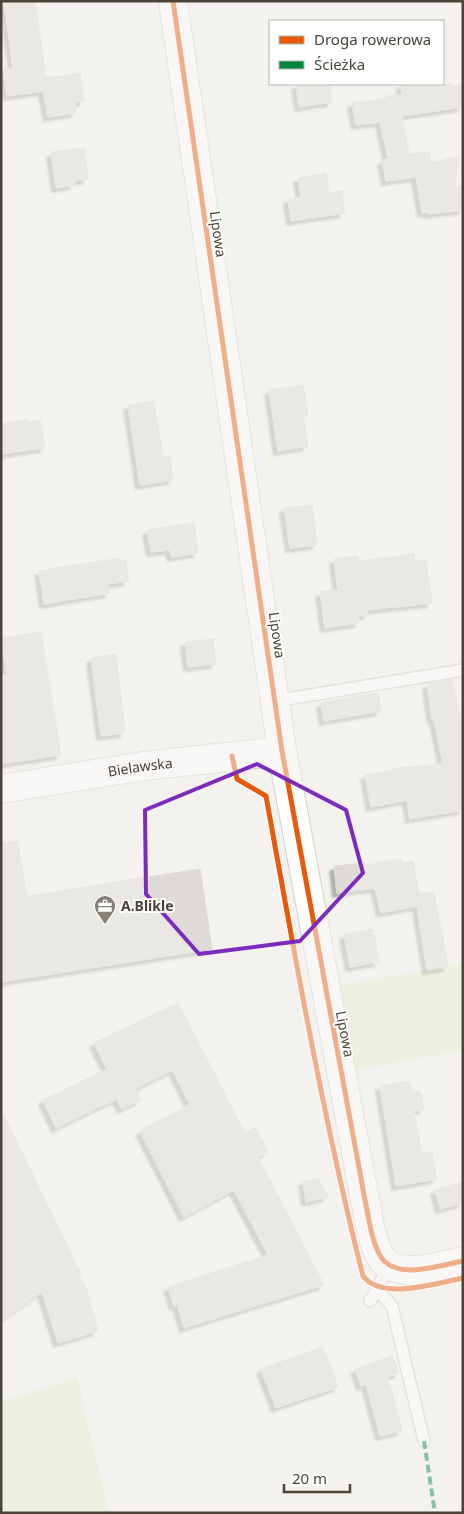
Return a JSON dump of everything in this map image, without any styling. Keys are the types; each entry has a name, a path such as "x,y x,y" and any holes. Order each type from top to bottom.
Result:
{"street":[{"name":"Lipowa","path":"173,1 282,751 365,1200 376,1243 381,1257 388,1265"},
{"name":"Bielawska","path":"1,789 144,766 282,751"},
{"path":"388,1265 410,1271 463,1261"}],"lane":[{"path":"275,701 463,670"},
{"path":"370,1301 388,1265"},
{"path":"377,1290 392,1306 424,1441"}],"highlighted area":[{"path":"257,764 346,810 363,873 300,941 199,954 146,894 145,810"}],"green space":[{"path":"463,964 463,1050 356,1070 340,985"},
{"path":"77,1378 109,1513 1,1513 1,1399 2,1401"}],"building":[{"path":"4,1 35,1 46,78 80,73 84,101 75,102 76,113 48,117 43,91 7,96 3,69 13,68"},
{"path":"296,85 330,85 332,102 299,107"},
{"path":"401,85 463,85 463,107 402,116 409,154 429,152 431,163 460,156 454,187 463,186 463,210 422,213 416,177 386,181 382,160 388,159 380,122 356,125 352,103 402,94"},
{"path":"84,148 88,179 74,181 74,185 56,188 51,152"},
{"path":"326,173 329,193 342,191 345,213 291,221 288,199 301,197 298,178"},
{"path":"303,385 308,415 303,416 308,446 278,451 269,390"},
{"path":"154,401 163,457 170,456 173,480 140,485 128,405"},
{"path":"28,419 29,422 40,420 45,448 1,454 1,424"},
{"path":"312,505 317,545 290,548 284,508"},
{"path":"194,523 198,553 172,557 170,550 151,552 147,530"},
{"path":"414,554 414,561 426,560 432,603 367,610 368,615 358,616 359,623 325,628 320,592 338,590 334,559 358,556 359,561"},
{"path":"120,558 121,561 126,560 129,581 108,584 110,593 44,604 39,571"},
{"path":"41,632 61,755 1,764 1,676 7,675 1,638"},
{"path":"213,639 216,664 188,667 185,642"},
{"path":"116,654 125,733 101,736 91,658"},
{"path":"452,679 463,730 463,810 410,819 407,800 371,807 365,775 401,768 443,764 434,720 432,720 427,684"},
{"path":"378,693 381,711 324,721 321,703"},
{"name":"A.Blikle","path":"17,841 27,896 200,869 212,949 1,982 1,843"},
{"path":"401,859 402,863 413,861 419,894 434,892 448,967 427,970 417,906 381,913 375,888 337,893 334,866 366,863 366,865"},
{"path":"373,929 379,962 350,967 344,934"},
{"path":"178,1003 245,1133 255,1127 268,1152 258,1157 324,1285 184,1328 177,1304 174,1306 168,1287 268,1255 234,1190 184,1217 140,1131 190,1104 173,1070 135,1089 141,1100 122,1109 117,1099 56,1128 43,1100 107,1069 94,1043"},
{"path":"409,1081 412,1092 420,1091 424,1109 414,1111 422,1154 432,1152 437,1179 396,1186 380,1086"},
{"path":"1,1109 81,1274 79,1275 86,1287 98,1331 58,1343 42,1292 1,1321"},
{"path":"318,1178 328,1197 306,1202 303,1181"},
{"path":"463,1182 463,1203 440,1209 435,1190"},
{"path":"323,1347 338,1387 276,1408 261,1369"},
{"path":"392,1356 399,1373 388,1377 402,1431 380,1436 366,1384 361,1386 355,1369"}],"marked path":[{"path":"424,1441 435,1513"}],"cycle path":[{"path":"173,1 282,751 371,1229 381,1257 388,1264 397,1268 419,1270 463,1261"},
{"path":"232,756 237,779 266,796 322,1097 363,1276 383,1288 396,1289 425,1286 463,1278"}],"place":[{"name":"A.Blikle","path":"105,925"}]}
